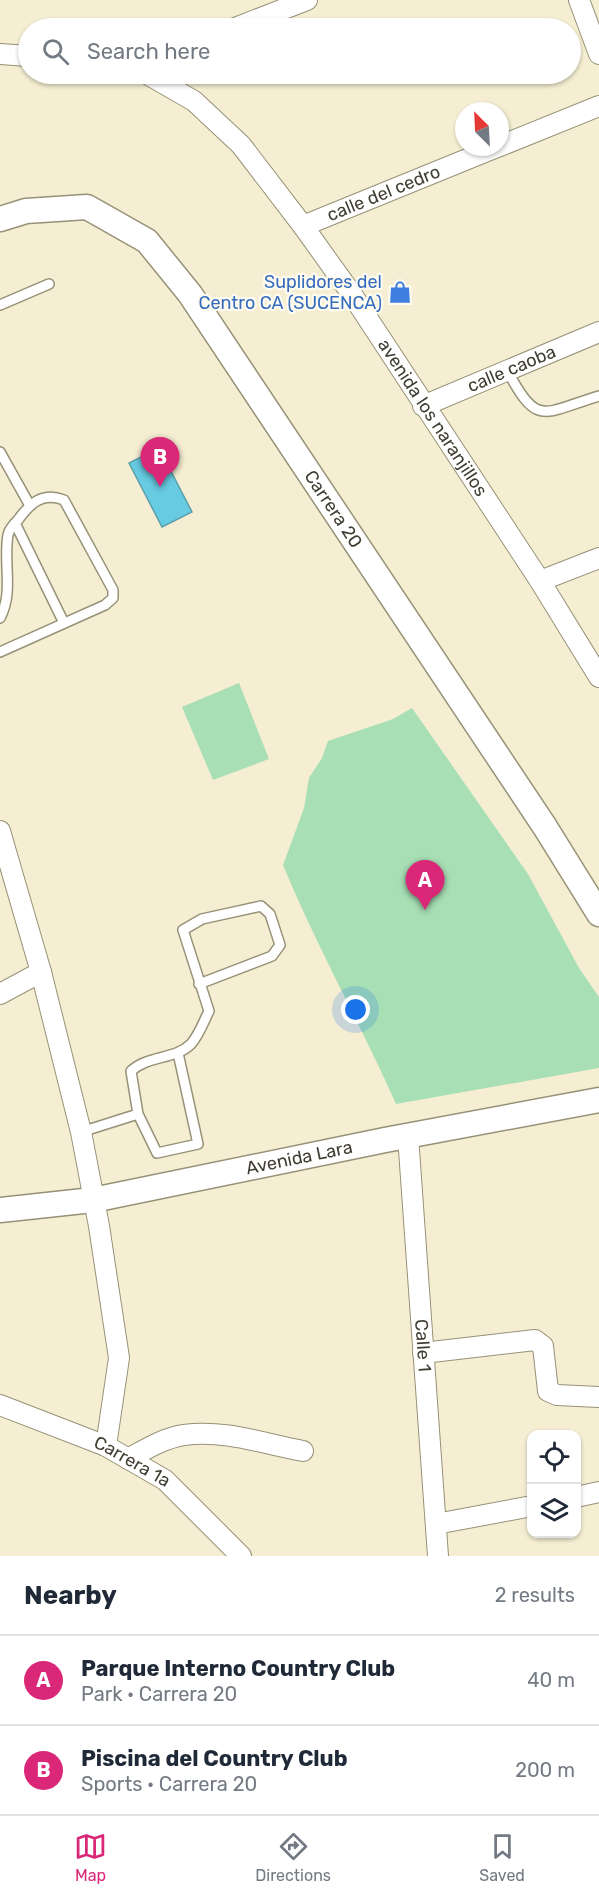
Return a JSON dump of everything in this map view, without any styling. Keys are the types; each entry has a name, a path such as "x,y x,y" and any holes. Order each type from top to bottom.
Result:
{"street":[{"path":"261,18 308,0"},
{"path":"579,0 599,54"},
{"path":"1,52 18,55"},
{"name":"avenida los naranjillos","path":"164,84 194,101 241,145 303,226 351,293 423,406 540,581 599,677"},
{"name":"calle del cedro","path":"509,142 599,106"},
{"name":"calle del cedro","path":"303,226 474,156"},
{"name":"Carrera 20","path":"0,219 26,211 87,207 147,241 190,294 545,827 599,914"},
{"name":"calle caoba","path":"423,406 599,332"},
{"path":"540,581 599,558"},
{"path":"0,831 3,855 41,972 81,1132 93,1200 119,1358 106,1446"},
{"path":"0,994 41,972"},
{"name":"Avenida Lara","path":"0,1210 93,1200 599,1100"},
{"name":"Calle 1","path":"408,1136 438,1556"},
{"path":"423,1353 535,1340 543,1346 548,1391 557,1395 599,1397"},
{"name":"Carrera 1a","path":"0,1405 106,1446 165,1480 241,1556"},
{"path":"128,1459 160,1442 183,1435 213,1434 303,1451"},
{"path":"581,1496 599,1492"},
{"path":"436,1524 527,1507"}],"lane":[{"path":"0,305 49,284"},
{"path":"507,370 524,402 536,410 546,412 599,396"},
{"path":"0,452 29,504"},
{"path":"0,618 6,608 8,532 29,504 52,496 64,500 112,590 113,598 105,605 0,652"},
{"path":"15,523 64,623"},
{"path":"0,525 8,532"},
{"path":"178,1053 198,1144 157,1153 138,1114 131,1071 140,1063 178,1053 190,1045 209,1011 199,984 183,930 202,919 261,906 270,914 280,945 272,956 199,984"},
{"path":"81,1132 138,1114"}],"green space":[{"path":"239,683 269,759 213,780 182,707"},
{"path":"412,708 528,874 579,968 599,997 599,1068 396,1104 283,865 304,808 309,778 322,758 328,741 393,719"}],"water":[{"path":"159,448 192,512 162,527 129,463"}],"place":[{"name":"Suplidores del Centro CA (SUCENCA)","path":"400,292"},
{"name":"Piscina del Country Club","path":"160,487"},
{"name":"Parque Interno Country Club","path":"425,910"}]}
